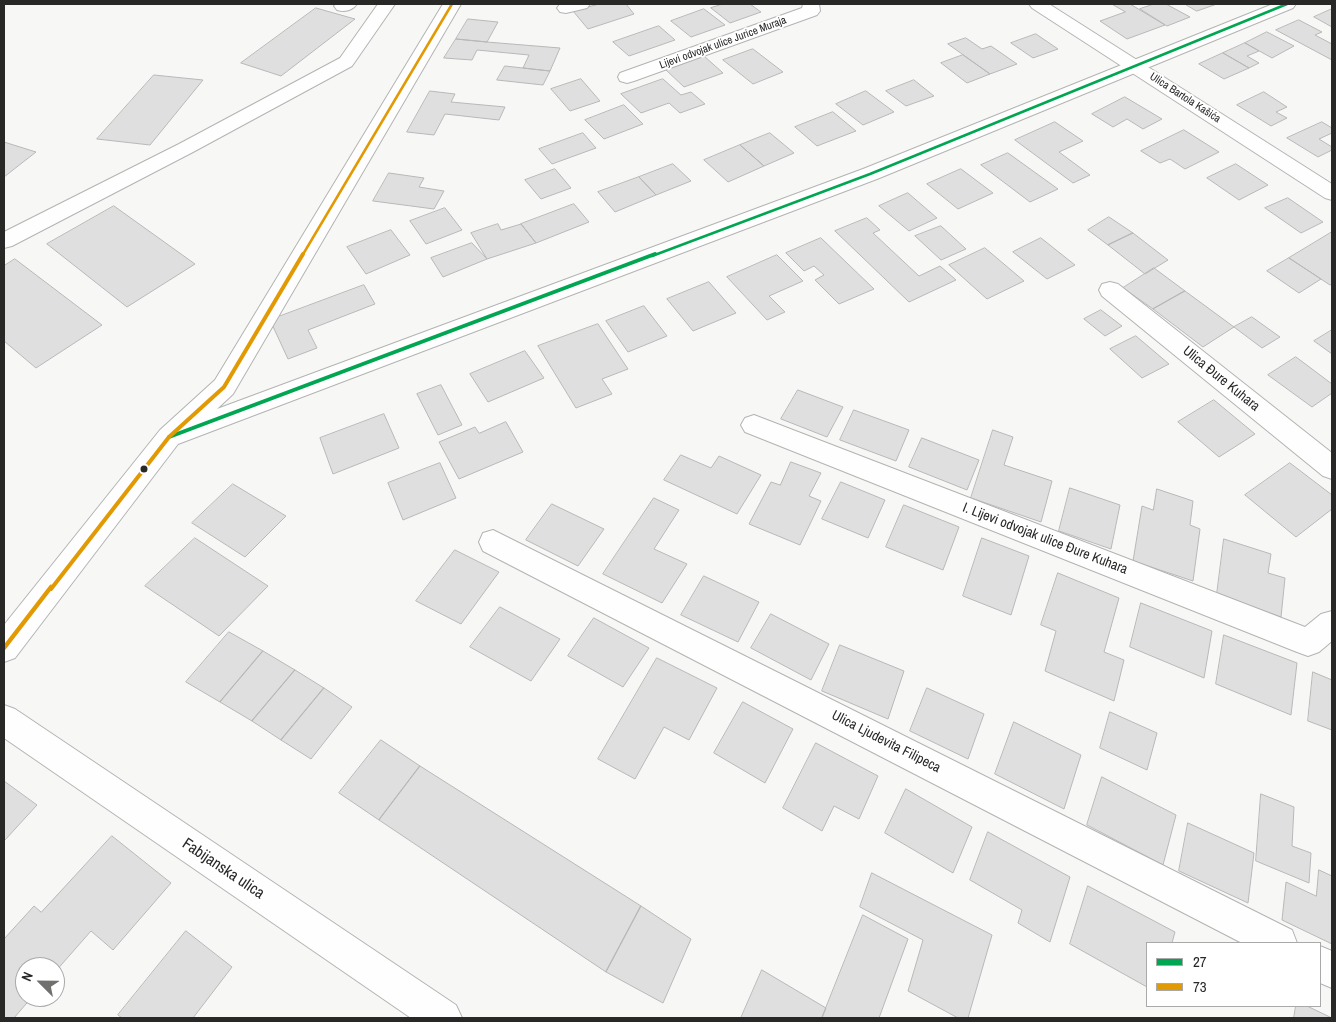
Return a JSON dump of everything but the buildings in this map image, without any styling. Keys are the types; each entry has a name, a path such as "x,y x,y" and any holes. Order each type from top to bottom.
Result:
{"street":[{"path":"4,241 186,148 346,62 386,4"},
{"path":"4,648 169,438 224,387 452,4"},
{"name":"Lijevi odvojak ulice Jurice Muraja","path":"627,77 811,11 811,4"},
{"name":"Ulica Bartola Kašića","path":"1038,4 1332,193"},
{"path":"169,438 870,174 1287,4"},
{"name":"Ulica Đure Kuhara","path":"1110,290 1332,468"},
{"name":"I. Lijevi odvojak ulice Đure Kuhara","path":"754,425 1308,642 1332,624"},
{"name":"Ulica Ljudevita Filipeca","path":"493,542 1277,942"},
{"name":"Fabijanska ulica","path":"4,720 443,1018"}],"transit line":[{"name":"73","path":"4,648 169,437 224,387 452,4"},
{"name":"27","path":"169,437 870,174 1287,4"}]}
